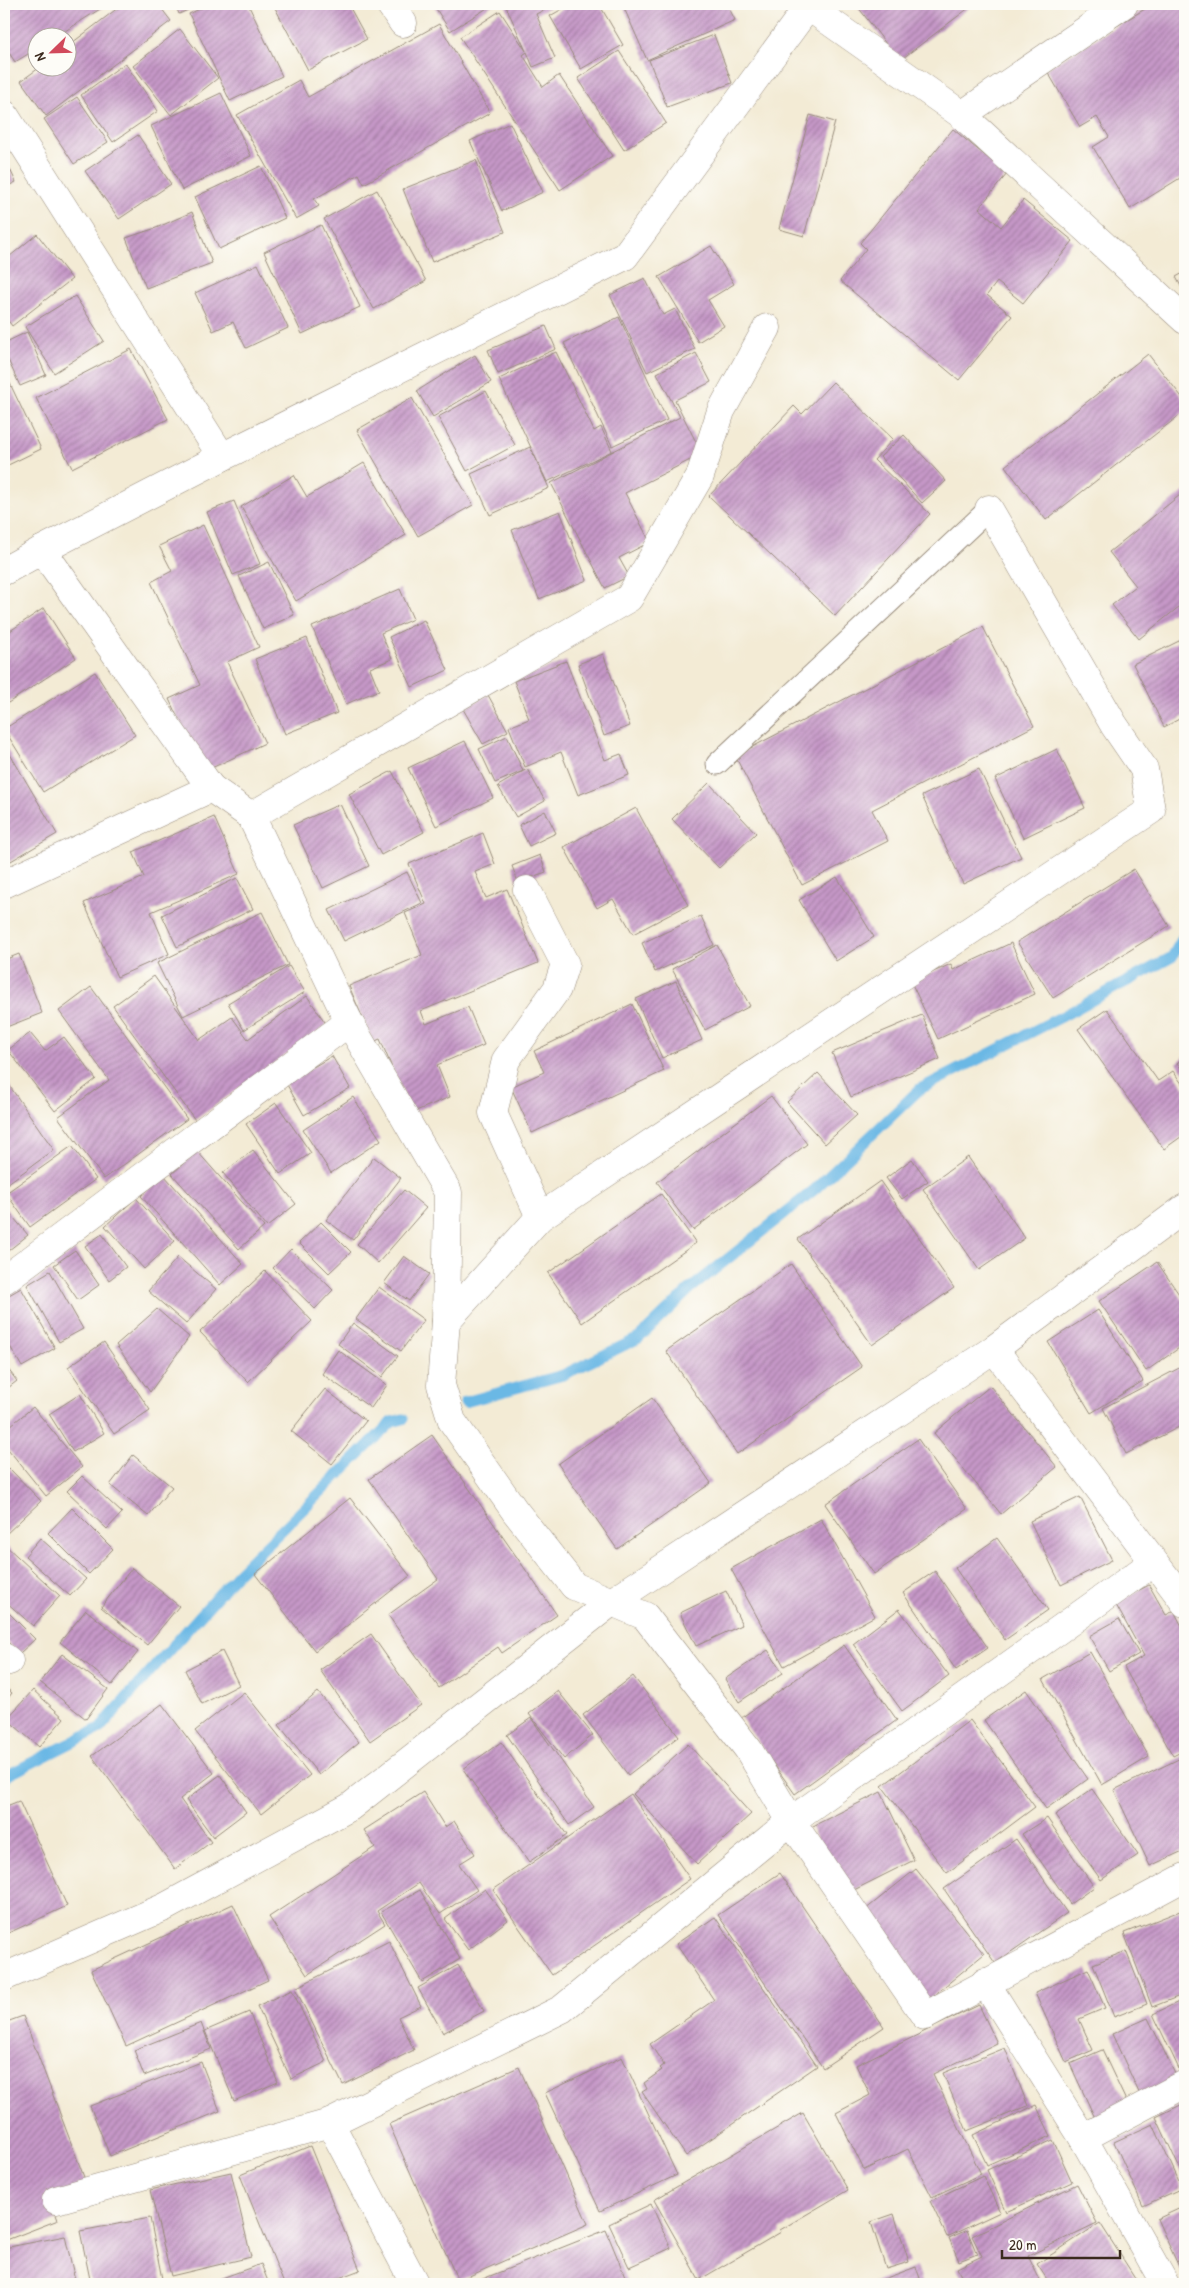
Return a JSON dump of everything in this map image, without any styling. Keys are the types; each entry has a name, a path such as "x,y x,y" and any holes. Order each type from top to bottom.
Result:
{"street":[{"path":"962,115 1124,4"},
{"path":"4,571 222,457 625,256 809,5 962,115 1185,320"},
{"path":"4,114 222,457"},
{"path":"251,816 629,598 700,476 721,411 767,328"},
{"path":"446,1321 540,1217 1151,810 1144,769 1114,725 990,509"},
{"path":"42,550 211,788 251,816 349,1022 448,1192 446,1321 441,1384 452,1420 515,1510 574,1586 610,1603 645,1616 748,1749 791,1820 925,2016 985,1982 1185,1877"},
{"path":"4,884 211,788"},
{"path":"527,890 565,964 557,989 506,1060 493,1114 540,1217"},
{"path":"4,1280 349,1022"},
{"path":"4,1977 166,1907 350,1807 610,1603 994,1349 1185,1208"},
{"path":"994,1349 1185,1603"},
{"path":"56,2200 330,2123 562,2010 791,1820 1154,1562"},
{"path":"985,1982 1083,2138 1165,2284"},
{"path":"1083,2138 1185,2084"},
{"path":"330,2123 415,2284"}],"lane":[{"path":"717,764 990,509"}],"building":[{"path":"4,4 108,4 70,28 28,28 28,54 15,62 4,45"},
{"path":"123,4 158,4 171,21 46,116 21,81 28,76 28,78 78,78 78,38"},
{"path":"175,4 201,4 179,14"},
{"path":"210,4 248,4 282,76 230,101 189,14"},
{"path":"273,4 348,4 367,39 308,70"},
{"path":"433,4 494,4 450,31"},
{"path":"505,4 554,5 536,14 555,58 533,67 527,52 523,55 543,87 559,75 612,156 560,190 460,37 500,11 526,51"},
{"path":"571,4 599,4 623,45 581,69 550,16"},
{"path":"632,4 727,4 735,20 647,60 624,8"},
{"path":"863,4 974,4 899,61 858,7"},
{"path":"1153,4 1185,4 1185,175 1130,209 1093,147 1109,137 1097,117 1080,127 1046,69"},
{"path":"439,24 490,113 364,184 359,174 314,199 319,206 296,219 237,115 299,80 308,97"},
{"path":"180,29 218,78 171,115 133,66"},
{"path":"714,35 732,83 667,107 649,60"},
{"path":"619,51 666,123 624,150 578,78"},
{"path":"125,63 158,111 113,142 81,95"},
{"path":"221,93 251,156 182,190 151,126"},
{"path":"77,97 108,142 74,164 44,119"},
{"path":"810,115 835,122 804,236 779,229"},
{"path":"510,123 543,192 502,211 470,141"},
{"path":"953,129 1007,174 979,208 1001,227 1023,200 1073,241 1023,303 997,282 987,295 1012,316 959,380 840,281 866,249 860,243"},
{"path":"138,135 171,184 119,219 85,171"},
{"path":"4,157 16,182 4,188"},
{"path":"476,160 505,232 432,262 403,189"},
{"path":"261,166 285,218 219,249 195,197"},
{"path":"377,190 426,281 374,309 324,219"},
{"path":"192,212 212,263 146,288 126,238 156,228"},
{"path":"321,225 360,307 302,334 264,252"},
{"path":"37,234 72,279 12,326 4,315 4,261"},
{"path":"711,246 734,284 708,300 724,326 698,342 659,277"},
{"path":"258,264 288,328 246,348 233,322 213,331 195,293"},
{"path":"1185,272 1185,294 1176,277"},
{"path":"645,278 663,315 675,309 695,349 647,372 610,295"},
{"path":"75,296 104,341 54,373 25,327"},
{"path":"619,317 667,420 612,446 564,343"},
{"path":"546,326 556,349 498,374 488,350"},
{"path":"27,332 46,375 20,386 4,351 4,343"},
{"path":"131,349 168,419 72,468 36,398"},
{"path":"556,352 594,431 601,427 612,451 547,482 499,379"},
{"path":"696,353 711,382 675,400 702,454 625,493 650,542 619,558 629,576 605,588 551,483 680,417 657,373"},
{"path":"1148,354 1185,401 1185,411 1046,520 1005,466"},
{"path":"475,355 491,382 433,417 417,391"},
{"path":"4,371 41,449 4,467"},
{"path":"833,382 893,439 874,460 930,514 835,616 709,496 794,406 802,414"},
{"path":"486,391 515,445 467,471 438,417"},
{"path":"412,398 473,505 418,536 357,430"},
{"path":"904,435 946,481 922,503 880,457"},
{"path":"530,447 549,488 490,515 471,474"},
{"path":"364,463 406,535 296,601 241,507 294,475 307,497"},
{"path":"1185,491 1185,602 1139,639 1112,605 1136,586 1109,552"},
{"path":"234,501 260,564 233,575 207,512"},
{"path":"560,511 587,580 539,599 512,530"},
{"path":"203,525 259,647 227,662 265,743 203,772 169,699 200,685 151,582 172,571 159,546"},
{"path":"269,562 294,615 263,629 239,576"},
{"path":"400,589 413,619 381,633 392,659 370,668 379,690 346,704 312,627"},
{"path":"44,608 76,658 8,703 4,697 4,635"},
{"path":"424,620 448,670 412,687 389,637"},
{"path":"983,627 1034,726 872,810 888,841 802,885 735,756"},
{"path":"307,638 337,713 285,734 255,659"},
{"path":"1185,638 1185,716 1164,727 1133,664"},
{"path":"603,654 630,726 604,736 578,664"},
{"path":"566,661 605,760 621,754 629,775 578,795 561,752 525,767 509,727 529,719 514,681"},
{"path":"95,672 135,735 43,792 4,729"},
{"path":"488,695 508,731 483,744 463,709"},
{"path":"507,736 523,771 495,783 479,749"},
{"path":"465,741 493,798 436,826 408,768"},
{"path":"4,744 57,834 4,865"},
{"path":"1057,749 1085,808 1023,838 995,779"},
{"path":"527,769 545,801 516,817 498,786"},
{"path":"979,769 1021,857 963,884 922,796"},
{"path":"392,771 424,832 381,855 349,794"},
{"path":"709,783 756,833 719,868 672,819"},
{"path":"340,804 369,866 323,888 293,825"},
{"path":"636,808 688,905 633,934 613,899 597,908 564,847"},
{"path":"545,811 556,833 529,846 519,825"},
{"path":"214,817 239,874 151,912 169,954 117,977 84,903 144,877 133,852"},
{"path":"483,833 495,864 475,872 486,898 507,889 538,963 421,1011 426,1024 468,1007 484,1045 437,1065 450,1097 411,1113 380,1039 373,1042 349,986 422,955 405,913 426,904 409,864"},
{"path":"540,855 546,872 518,882 512,866"},
{"path":"1134,869 1169,926 1053,998 1017,942"},
{"path":"407,872 422,903 344,941 329,910"},
{"path":"837,877 874,937 836,961 799,900"},
{"path":"237,878 253,909 177,947 162,915"},
{"path":"262,912 288,965 183,1016 157,963"},
{"path":"701,916 714,945 655,972 642,943"},
{"path":"1011,943 1035,994 938,1039 911,982 951,964 953,970"},
{"path":"717,945 750,1006 705,1030 672,969"},
{"path":"19,954 42,1013 4,1028 4,960"},
{"path":"289,966 305,992 244,1030 228,1003"},
{"path":"154,976 199,1040 232,1017 248,1039 307,996 327,1025 195,1120 113,1006"},
{"path":"676,981 702,1040 662,1058 636,999"},
{"path":"91,987 187,1119 104,1179 58,1117 109,1080 59,1011"},
{"path":"632,1004 664,1071 532,1133 511,1087 544,1072 534,1051"},
{"path":"1107,1009 1158,1081 1173,1071 1185,1088 1185,1134 1164,1149 1078,1029"},
{"path":"922,1015 940,1059 851,1097 832,1053"},
{"path":"30,1033 45,1051 64,1037 96,1079 55,1111 8,1050"},
{"path":"332,1056 350,1088 304,1115 286,1083"},
{"path":"1185,1056 1185,1074 1177,1063"},
{"path":"818,1073 857,1115 825,1144 787,1102"},
{"path":"4,1078 54,1150 4,1186"},
{"path":"771,1096 807,1144 693,1230 657,1182"},
{"path":"353,1097 381,1140 331,1173 303,1130"},
{"path":"276,1103 311,1153 280,1174 246,1124"},
{"path":"72,1146 96,1179 30,1227 6,1193"},
{"path":"253,1150 296,1204 267,1227 223,1173"},
{"path":"197,1151 264,1227 239,1249 172,1174"},
{"path":"374,1157 401,1178 353,1240 326,1220"},
{"path":"968,1157 1025,1238 979,1270 923,1189"},
{"path":"912,1159 928,1181 902,1199 886,1178"},
{"path":"164,1175 243,1264 220,1285 141,1196"},
{"path":"880,1181 954,1288 872,1345 798,1239"},
{"path":"404,1190 426,1208 378,1263 357,1244"},
{"path":"661,1194 696,1243 582,1323 548,1273"},
{"path":"136,1198 175,1241 144,1269 105,1226"},
{"path":"4,1206 28,1235 4,1254"},
{"path":"321,1222 351,1252 329,1273 299,1243"},
{"path":"102,1234 126,1267 109,1280 85,1246"},
{"path":"291,1249 333,1290 315,1309 273,1268"},
{"path":"75,1250 99,1285 78,1300 54,1265"},
{"path":"404,1256 429,1274 409,1301 384,1283"},
{"path":"178,1257 216,1289 186,1324 148,1291"},
{"path":"1157,1262 1185,1303 1185,1344 1146,1371 1099,1301"},
{"path":"791,1264 862,1367 737,1454 666,1351"},
{"path":"50,1271 83,1329 59,1342 27,1285"},
{"path":"265,1271 312,1321 248,1382 200,1332"},
{"path":"379,1287 424,1320 401,1351 356,1319"},
{"path":"21,1288 55,1348 22,1367 4,1336 4,1298"},
{"path":"157,1309 189,1337 150,1392 116,1345"},
{"path":"1098,1310 1143,1381 1091,1413 1048,1342"},
{"path":"353,1323 398,1356 382,1377 338,1344"},
{"path":"104,1342 150,1410 114,1434 68,1367"},
{"path":"338,1350 387,1385 371,1408 322,1374"},
{"path":"4,1364 17,1381 4,1391"},
{"path":"1185,1365 1185,1407 1182,1408 1185,1414 1185,1424 1126,1454 1103,1408"},
{"path":"990,1386 1057,1467 1001,1514 934,1433"},
{"path":"325,1389 366,1421 332,1464 291,1431"},
{"path":"80,1394 104,1433 73,1452 49,1414"},
{"path":"652,1398 711,1483 617,1549 558,1464"},
{"path":"33,1407 82,1467 46,1496 4,1444 4,1431"},
{"path":"432,1435 557,1615 502,1653 498,1647 439,1688 388,1615 438,1579 369,1479"},
{"path":"918,1439 967,1509 874,1574 825,1504"},
{"path":"133,1455 172,1487 148,1516 110,1485"},
{"path":"9,1468 41,1501 4,1536 4,1473"},
{"path":"82,1476 122,1513 107,1529 67,1491"},
{"path":"1080,1497 1112,1560 1061,1585 1030,1521"},
{"path":"350,1498 410,1576 315,1651 255,1574"},
{"path":"72,1508 113,1549 89,1574 48,1533"},
{"path":"821,1519 875,1616 784,1666 731,1569"},
{"path":"40,1538 86,1579 70,1596 25,1556"},
{"path":"997,1538 1048,1610 1005,1640 955,1568"},
{"path":"4,1544 60,1596 33,1626 4,1600"},
{"path":"132,1568 179,1606 147,1645 101,1607"},
{"path":"935,1571 988,1648 956,1670 903,1593"},
{"path":"1149,1585 1166,1615 1174,1611 1185,1632 1185,1750 1173,1756 1124,1667 1144,1656 1115,1603"},
{"path":"726,1591 742,1625 696,1646 680,1613"},
{"path":"4,1608 35,1639 19,1654 4,1638"},
{"path":"899,1609 949,1676 902,1711 853,1644"},
{"path":"86,1610 138,1652 112,1685 60,1642"},
{"path":"1119,1619 1139,1654 1109,1671 1089,1636"},
{"path":"371,1634 421,1705 370,1741 320,1670"},
{"path":"844,1645 897,1720 795,1794 741,1718"},
{"path":"768,1650 783,1673 739,1702 725,1679"},
{"path":"222,1651 239,1685 202,1704 185,1670"},
{"path":"1090,1652 1149,1757 1102,1785 1043,1679"},
{"path":"62,1654 108,1689 86,1719 40,1682"},
{"path":"633,1676 679,1736 628,1775 583,1715"},
{"path":"4,1686 12,1693 4,1703"},
{"path":"33,1690 64,1718 39,1747 7,1719"},
{"path":"1026,1690 1088,1779 1046,1809 984,1720"},
{"path":"558,1691 593,1735 564,1759 529,1714"},
{"path":"244,1692 310,1775 261,1814 195,1731"},
{"path":"318,1692 359,1742 319,1775 279,1725"},
{"path":"162,1704 214,1773 180,1799 211,1842 175,1869 92,1756"},
{"path":"531,1718 594,1807 569,1825 507,1735"},
{"path":"970,1720 1035,1807 947,1873 882,1786"},
{"path":"501,1742 567,1835 529,1862 463,1769"},
{"path":"688,1744 751,1814 697,1864 633,1794"},
{"path":"1185,1756 1185,1850 1150,1866 1114,1790"},
{"path":"220,1775 246,1812 213,1837 186,1800"},
{"path":"1092,1789 1138,1855 1101,1880 1055,1815"},
{"path":"423,1792 445,1827 454,1821 475,1854 459,1864 477,1890 440,1914 419,1883 377,1911 385,1924 307,1975 269,1917 375,1847 364,1830"},
{"path":"881,1792 914,1860 844,1895 811,1827"},
{"path":"631,1794 690,1879 552,1975 493,1890"},
{"path":"19,1801 67,1906 4,1935 4,1807"},
{"path":"1047,1818 1094,1887 1070,1904 1022,1834"},
{"path":"1016,1839 1067,1913 995,1963 944,1889"},
{"path":"916,1869 984,1954 928,2000 860,1914"},
{"path":"780,1873 884,2027 823,2068 718,1915"},
{"path":"485,1889 508,1920 468,1950 445,1919"},
{"path":"420,1890 460,1959 422,1982 381,1912"},
{"path":"233,1904 268,1980 126,2046 91,1970"},
{"path":"1185,1909 1185,1994 1152,2007 1124,1933"},
{"path":"715,1917 817,2066 686,2156 642,2092 647,2089 644,2083 662,2070 660,2068 664,2065 650,2044 714,2000 676,1944"},
{"path":"389,1941 421,2006 398,2017 414,2050 343,2085 295,1988"},
{"path":"1126,1951 1147,2004 1114,2017 1093,1964"},
{"path":"458,1965 484,2011 443,2033 418,1988"},
{"path":"1088,1969 1105,2008 1079,2019 1093,2050 1066,2062 1035,1993"},
{"path":"292,1990 326,2062 291,2079 257,2006"},
{"path":"1185,1999 1185,2066 1179,2069 1153,2014"},
{"path":"979,2005 997,2043 933,2074 981,2174 932,2197 908,2149 864,2170 836,2113 870,2095 856,2065"},
{"path":"249,2012 278,2082 234,2101 205,2031"},
{"path":"23,2016 87,2185 50,2199 58,2220 4,2241 4,2023"},
{"path":"1148,2018 1178,2080 1141,2097 1112,2034"},
{"path":"201,2023 211,2049 144,2076 134,2050"},
{"path":"1005,2048 1028,2106 967,2131 943,2073"},
{"path":"1102,2050 1127,2103 1095,2118 1070,2064"},
{"path":"622,2057 677,2175 600,2211 545,2093"},
{"path":"201,2062 220,2111 110,2156 90,2106"},
{"path":"519,2067 588,2224 458,2281 389,2124"},
{"path":"1185,2103 1185,2180 1156,2117"},
{"path":"1036,2105 1051,2136 987,2165 973,2135"},
{"path":"803,2113 848,2190 699,2280 654,2200"},
{"path":"1153,2124 1182,2188 1143,2206 1114,2142"},
{"path":"1053,2140 1072,2182 1006,2212 987,2170"},
{"path":"310,2146 360,2270 323,2284 284,2284 240,2175"},
{"path":"231,2172 251,2257 171,2276 150,2190"},
{"path":"983,2176 1000,2212 947,2237 930,2201"},
{"path":"1077,2184 1097,2223 1028,2256 1042,2284 965,2284 957,2268 982,2256 972,2236"},
{"path":"651,2204 671,2248 629,2267 609,2224"},
{"path":"1185,2206 1185,2280 1157,2219"},
{"path":"894,2214 909,2262 886,2269 871,2222"},
{"path":"150,2218 163,2284 91,2284 80,2231"},
{"path":"1100,2223 1139,2284 1050,2284 1037,2264"},
{"path":"606,2230 627,2281 618,2284 470,2284"},
{"path":"967,2230 977,2254 959,2261 949,2238"},
{"path":"65,2236 76,2284 4,2284 4,2248"},
{"path":"261,2264 269,2284 205,2284"},
{"path":"916,2267 922,2284 870,2284"}],"waterway":[{"path":"465,1402 563,1375 639,1338 690,1289 814,1190 920,1089 1063,1016 1172,957 1185,934"},
{"path":"4,1777 100,1728 237,1574 392,1422 403,1419"}]}
